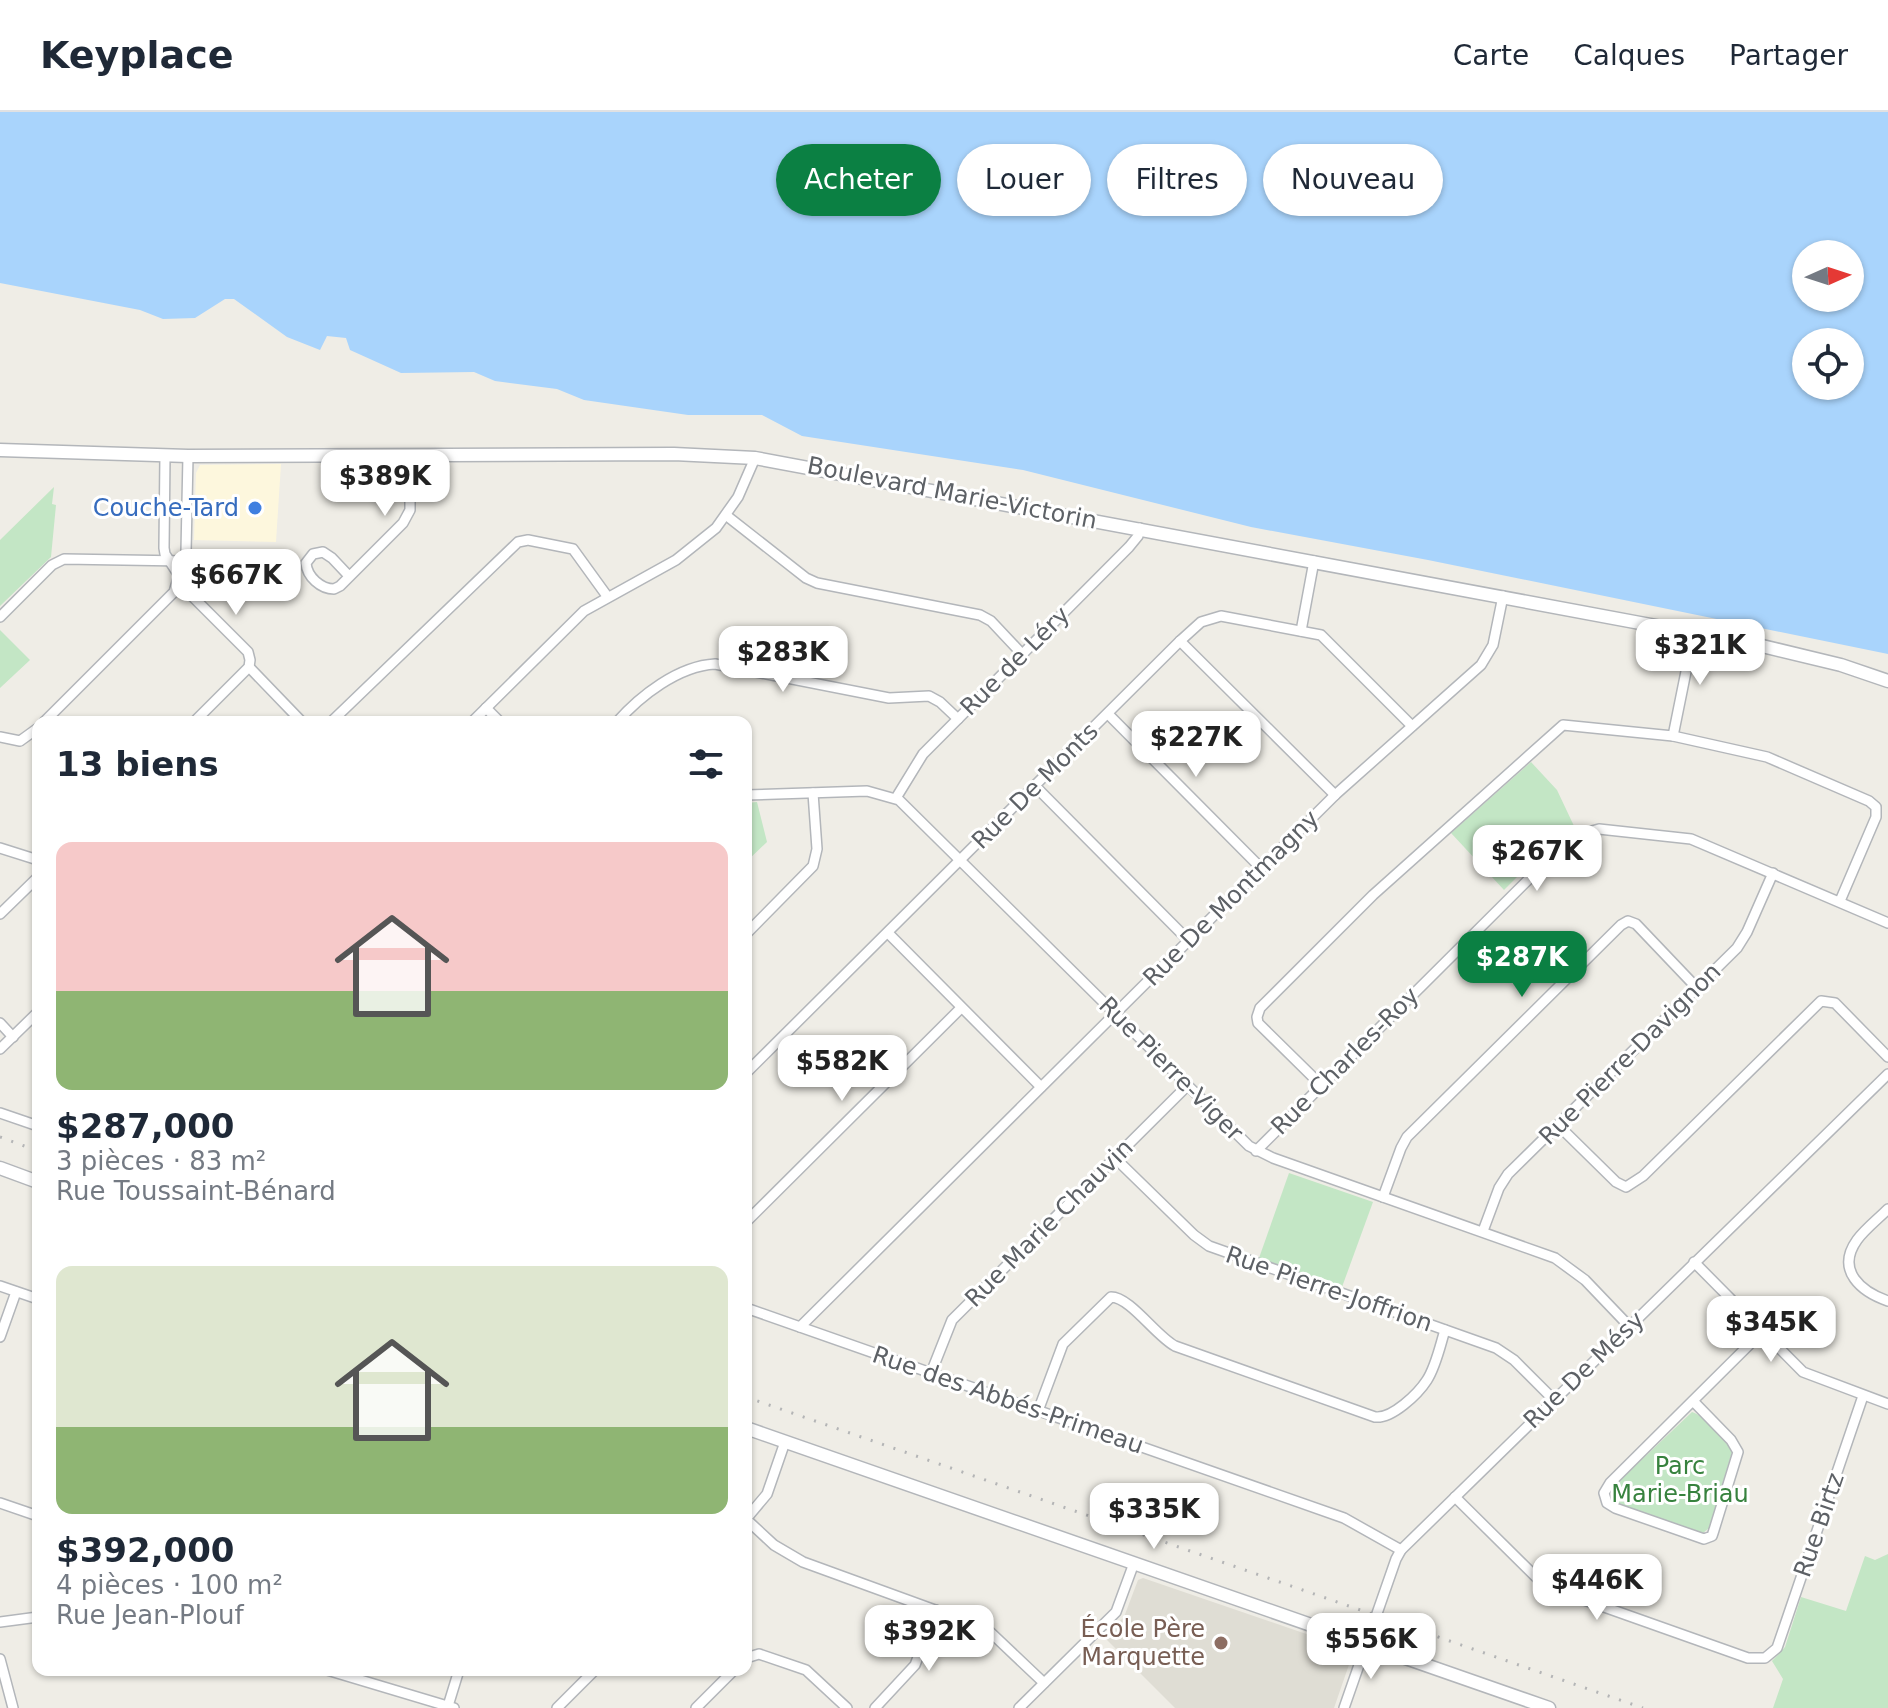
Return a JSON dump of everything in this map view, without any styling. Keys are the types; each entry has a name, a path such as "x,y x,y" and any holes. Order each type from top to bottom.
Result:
{"street":[{"name":"Boulevard Marie-Victorin","path":"0,450 188,456 674,454 755,458 1694,632 1809,657 1888,681"},
{"path":"165,455 164,548 169,561 178,578 248,652 249,667 296,716"},
{"path":"50,716 174,592 186,552 188,456"},
{"path":"349,576 323,552 313,554 306,563 308,573 323,588 340,586 409,517 410,456"},
{"path":"478,716 584,611 685,554 727,516 755,458"},
{"path":"727,516 811,580 980,615 991,621 1022,654"},
{"name":"Rue de Léry","path":"896,798 918,759 1129,547 1140,528"},
{"path":"337,716 518,542 528,540 573,549 607,596"},
{"path":"0,617 52,565 64,559 183,561"},
{"path":"1301,631 1314,561"},
{"name":"Rue De Montmagny","path":"800,1327 1335,795 1485,659 1495,638 1503,596"},
{"name":"Rue De Monts","path":"752,1067 1201,622 1215,616 1325,638 1412,726"},
{"path":"1673,736 1694,632"},
{"path":"1180,641 1335,795"},
{"path":"623,716 641,699 671,680 692,669 715,664 889,698 929,696 958,719"},
{"path":"200,716 249,667"},
{"path":"486,708 494,716"},
{"path":"1108,714 1261,868"},
{"path":"1321,1085 1262,1027 1257,1017 1260,1008 1373,895 1560,727 1572,725 1673,736 1772,759 1873,803 1877,812 1874,822 1840,901"},
{"path":"0,737 20,741 32,732"},
{"path":"1035,786 1188,940"},
{"path":"752,795 867,791 896,798"},
{"path":"752,928 813,866 817,849 813,793"},
{"name":"Rue Pierre-Viger","path":"896,798 911,809 1187,1086 1256,1151 1541,1251 1585,1280 1629,1326"},
{"name":"Rue Charles-Roy","path":"1256,1151 1559,849 1582,832 1608,829 1691,839 1888,923"},
{"path":"0,848 32,858"},
{"name":"Rue Pierre-Davignon","path":"1483,1231 1503,1181 1742,940 1773,873"},
{"path":"0,914 32,883"},
{"path":"1383,1197 1407,1137 1624,922 1636,924 1696,987"},
{"path":"888,933 1041,1087"},
{"path":"1558,1125 1616,1182 1626,1187 1643,1176 1821,1001 1835,1003 1888,1057"},
{"path":"752,1216 961,1008"},
{"path":"0,1049 32,1018"},
{"path":"0,1023 13,1037"},
{"name":"Rue De Mésy","path":"1344,1708 1401,1550 1888,1074"},
{"name":"Rue Marie Chauvin","path":"931,1373 952,1320 1187,1086"},
{"path":"0,1113 32,1124"},
{"name":"Rue Pierre-Joffrion","path":"1115,1158 1209,1246 1506,1353 1554,1400"},
{"path":"0,1168 32,1180"},
{"path":"1888,1209 1857,1241 1850,1262 1852,1274 1862,1289 1888,1301"},
{"path":"1694,1262 1807,1375 1888,1404"},
{"path":"0,1286 32,1297"},
{"path":"0,1337 16,1292"},
{"path":"1038,1411 1063,1344 1111,1297 1123,1300 1161,1337 1181,1349 1383,1418 1394,1413 1426,1382 1445,1330"},
{"name":"Rue des Abbés-Primeau","path":"752,1310 1344,1518 1401,1550"},
{"path":"1694,1402 1731,1440 1738,1452 1712,1536 1704,1539 1615,1508 1604,1493 1610,1483 1762,1332"},
{"name":"Rue Birtz","path":"1455,1497 1545,1586 1748,1658 1765,1658 1777,1648 1863,1396"},
{"path":"752,1430 1549,1708"},
{"path":"752,1512 765,1498 785,1442"},
{"path":"0,1503 32,1514"},
{"path":"752,1525 774,1545 803,1562 987,1629 1044,1683"},
{"path":"1019,1708 1116,1612 1134,1563"},
{"path":"875,1708 915,1665 936,1610"},
{"path":"0,1622 32,1618"},
{"path":"752,1656 759,1654 806,1670 847,1708"},
{"path":"0,1659 13,1708"},
{"path":"347,1676 451,1707 458,1676"},
{"path":"557,1708 589,1676"},
{"path":"696,1708 728,1676"},
{"path":"567,1698 577,1708"}],"shaded area":[{"path":"281,464 276,542 194,540 196,473 200,465"},
{"name":"École Père Marquette","path":"1143,1578 1350,1649 1352,1656 1334,1708 1175,1708 1104,1637 1124,1617 1138,1580"}],"green space":[{"path":"54,487 52,504 56,505 51,557 0,606 0,540"},
{"path":"0,630 30,660 0,688"},
{"path":"1531,762 1557,790 1574,826 1554,840 1504,890 1451,833"},
{"path":"752,802 757,802 767,842 752,856"},
{"path":"1289,1173 1373,1202 1342,1287 1259,1258"},
{"name":"Parc Marie-Briau","path":"1692,1412 1715,1429 1732,1452 1709,1528 1703,1533 1618,1504 1613,1496 1614,1486"},
{"path":"1888,1554 1888,1708 1773,1708 1783,1679 1772,1661 1785,1647 1801,1597 1846,1611 1865,1556 1875,1560"}],"water":[{"path":"0,112 1888,112 1888,654 1251,527 1023,470 802,436 762,415 688,415 584,400 557,389 495,381 474,372 401,373 350,350 346,338 327,336 320,350 287,337 234,299 225,299 195,318 163,319 140,310 0,283"}],"railway":[{"path":"0,1137 32,1149"},
{"path":"752,1399 1643,1708"}],"place":[{"name":"Couche-Tard","path":"255,508"},
{"name":"École Père Marquette","path":"1221,1643"}]}
